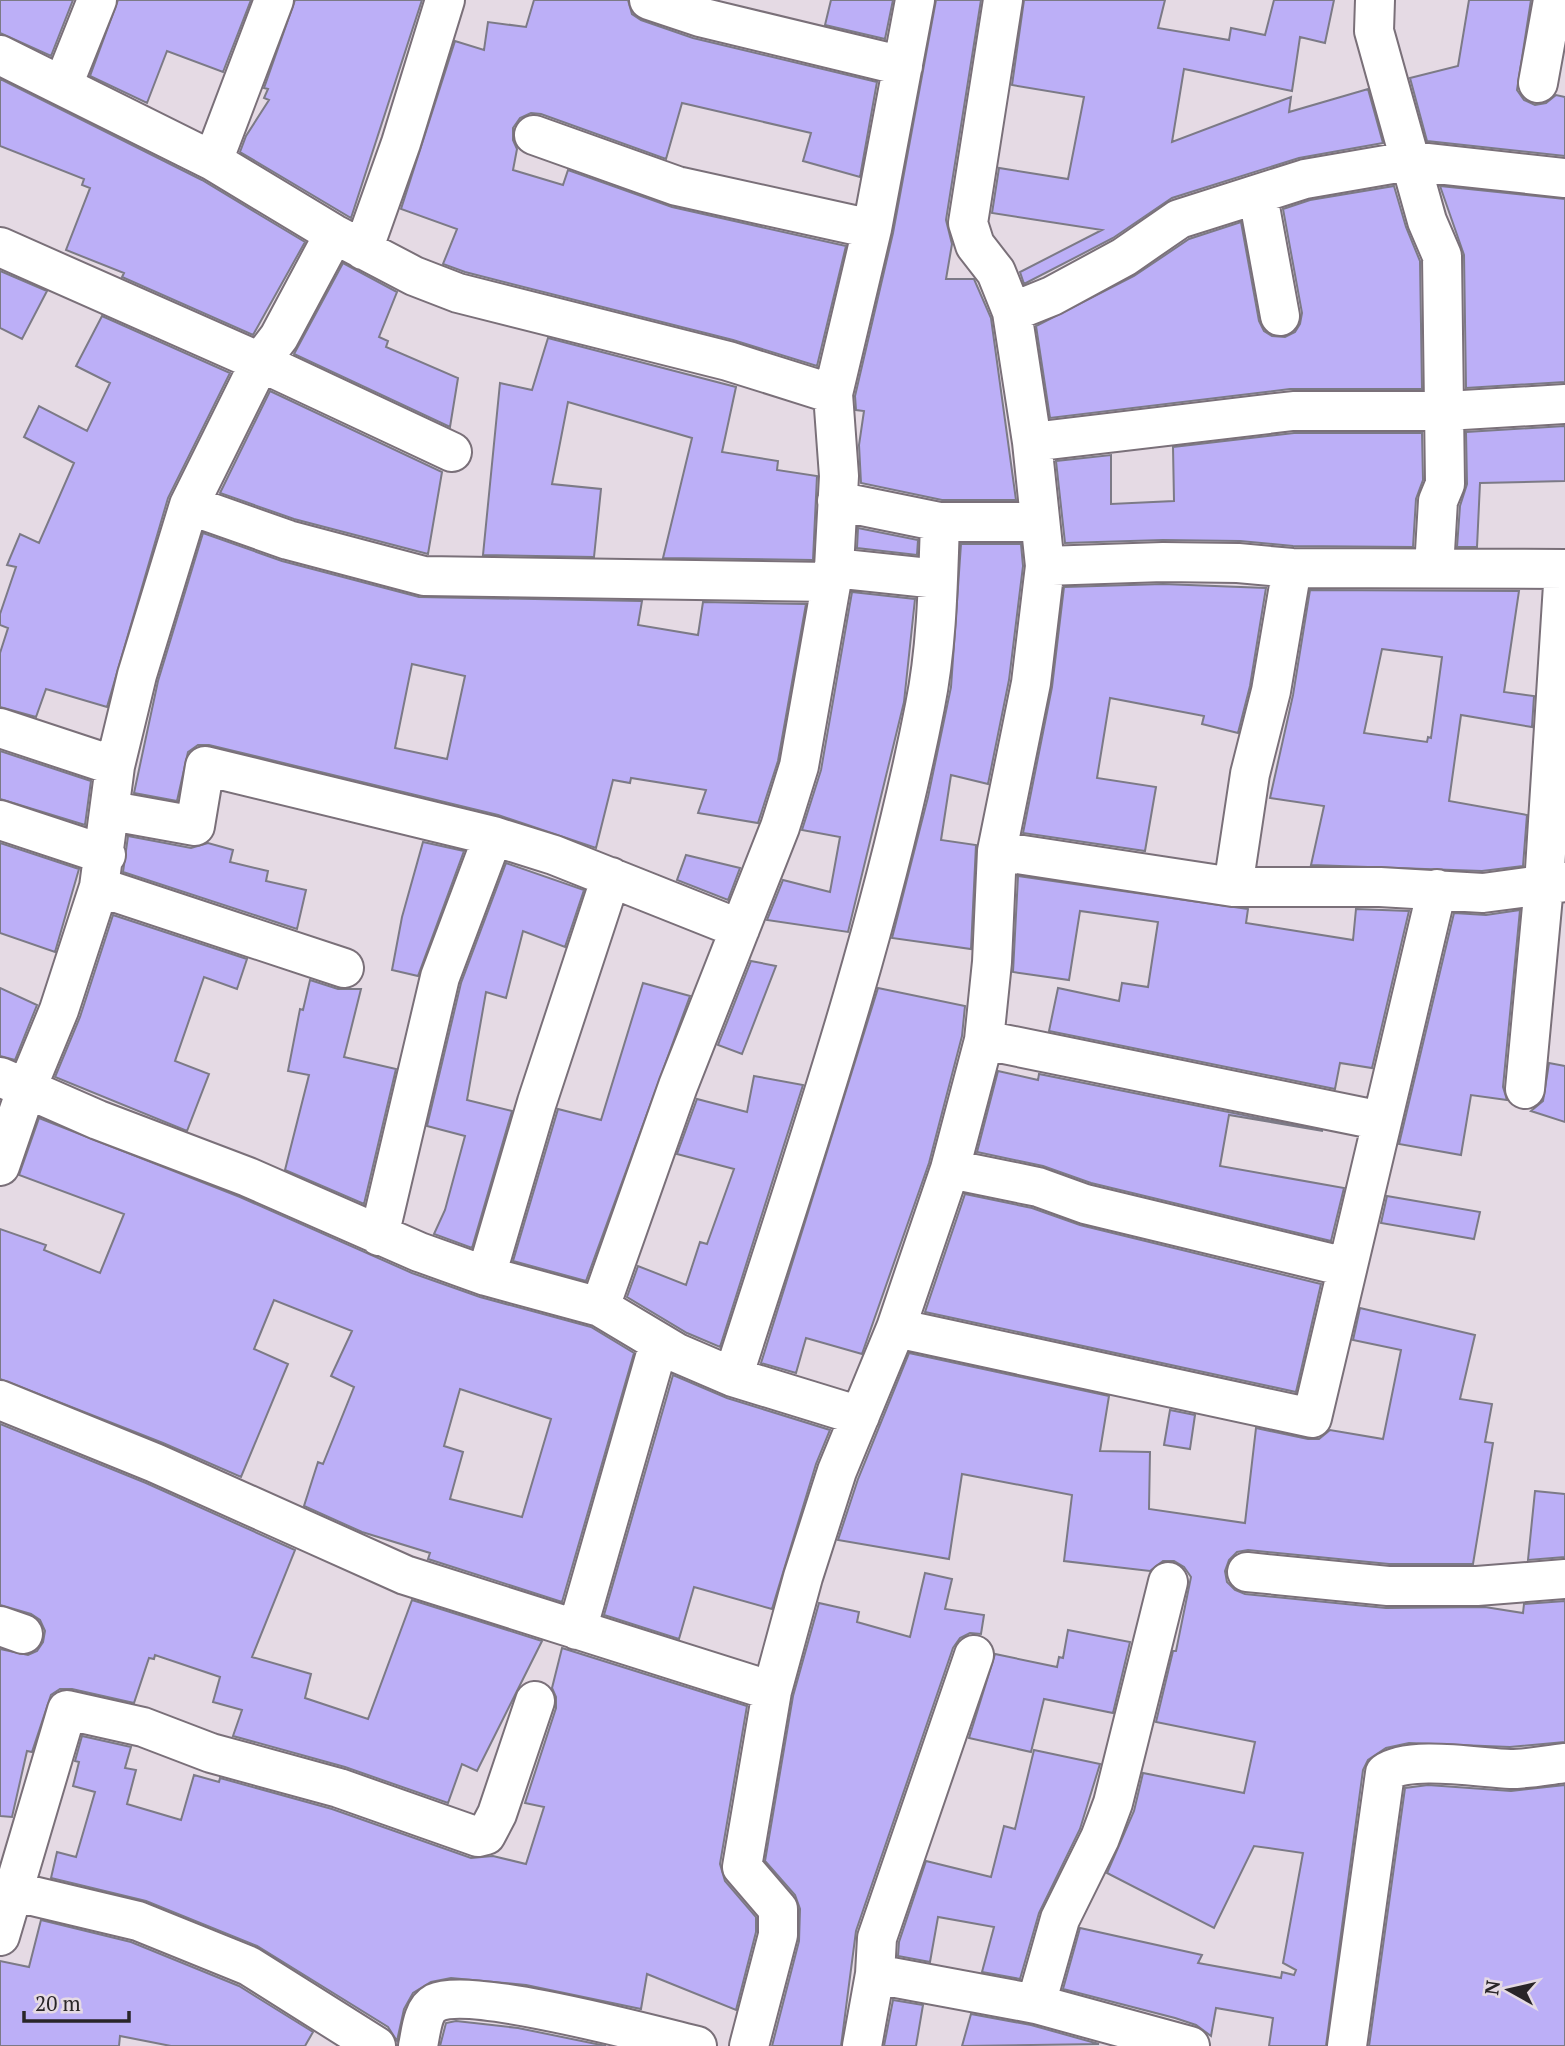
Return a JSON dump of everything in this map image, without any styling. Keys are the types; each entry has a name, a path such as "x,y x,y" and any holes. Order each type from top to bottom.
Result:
{"street":[{"path":"63,85 97,0"},
{"path":"213,161 274,0"},
{"path":"0,1166 13,1084 59,1010 102,871 115,766 137,675 189,505 260,362 348,242 401,143 445,0"},
{"path":"649,0 701,17 903,66"},
{"path":"600,1307 678,1086 780,827 799,766 832,575 839,476 833,394 872,229 915,0"},
{"path":"749,2046 778,1935 778,1909 742,1867 772,1691 803,1577 837,1471 896,1328 950,1169 984,1040 992,962 997,851 1031,683 1045,566 1032,442 1012,312 996,272 975,245 968,223 1003,0"},
{"path":"1375,0 1374,31 1427,221 1442,256 1445,484 1438,501 1434,568"},
{"path":"1538,83 1553,0"},
{"path":"0,55 213,161 348,242 414,276 458,293 728,361 833,394"},
{"path":"534,135 677,186 872,229"},
{"path":"1012,312 1052,296 1112,264 1179,219 1305,179 1409,161 1565,178"},
{"path":"1258,196 1280,316"},
{"path":"0,247 260,362 452,452"},
{"path":"1032,442 1293,411 1446,411 1565,404"},
{"path":"838,501 940,522 1040,522"},
{"path":"189,505 288,540 424,576 832,575 938,579"},
{"path":"733,1377 851,1008 879,908 926,705 938,579 940,522"},
{"path":"1045,566 1163,562 1238,563 1292,568 1564,569 1555,883 1525,1089"},
{"path":"1233,887 1250,774 1271,691 1292,568"},
{"path":"0,728 115,766"},
{"path":"109,814 123,813 195,826 205,766 493,836 611,877 740,929"},
{"path":"0,820 102,871 344,968"},
{"path":"379,1236 440,977 493,836"},
{"path":"997,851 1233,887 1437,889 1483,893 1555,883"},
{"path":"486,1276 537,1102 611,877"},
{"path":"896,1328 1312,1418 1437,889"},
{"path":"984,1040 1382,1121"},
{"path":"13,1084 248,1177 379,1236 486,1276 600,1307 659,1343 733,1377 860,1416"},
{"path":"950,1169 1038,1187 1085,1204 1346,1267"},
{"path":"577,1630 659,1343"},
{"path":"0,1400 155,1463 405,1575 772,1691"},
{"path":"1247,1572 1388,1586 1477,1586 1565,1579"},
{"path":"1036,2004 1060,1919 1100,1838 1113,1803 1126,1760 1168,1582"},
{"path":"862,2046 875,1974 877,1938 902,1859 951,1731 974,1655"},
{"path":"0,1936 16,1892 67,1710 143,1727 211,1753 339,1788 478,1837 486,1835 497,1814 536,1701"},
{"path":"1346,2046 1385,1773 1393,1767 1429,1765 1512,1769 1565,1763"},
{"path":"16,1892 138,1921 249,1966 376,2046"},
{"path":"875,1974 1036,2004 1189,2046"},
{"path":"418,2046 425,2014 434,2003 459,1999 547,2011 697,2046"}],"building":[{"path":"0,0 73,0 51,56 0,33"},
{"path":"118,0 251,0 223,72 167,51 147,103 90,76"},
{"path":"295,0 422,0 351,218 240,152 246,136 269,100 264,98 268,89 264,88"},
{"path":"534,0 628,0 632,14 641,20 693,38 877,82 860,177 803,161 811,133 682,103 666,159 541,114 531,113 520,118 513,128 513,140 517,149 513,170 563,185 568,170 672,207 846,246 817,366 733,340 465,272 443,264 457,229 401,209 455,41 484,50 488,22 526,27"},
{"path":"831,0 893,0 885,39 825,25"},
{"path":"936,0 981,0 946,220 952,244 946,279 974,279 991,318 1016,500 942,500 861,483 859,445 864,411 856,410 855,396 893,233"},
{"path":"1024,0 1165,0 1158,28 1229,40 1231,28 1265,35 1274,0 1334,0 1325,43 1300,37 1292,91 1184,69 1172,142 1291,97 1289,112 1368,89 1383,143 1299,158 1172,198 1113,238 1024,284 1020,272 1102,230 992,213 999,168 1068,179 1084,97 1012,85"},
{"path":"1469,0 1531,0 1517,90 1524,100 1535,105 1546,103 1556,95 1565,97 1565,156 1427,141 1410,78 1458,66"},
{"path":"0,79 202,180 305,242 253,335 122,277 124,273 66,250 90,188 82,185 84,179 0,146"},
{"path":"1394,186 1420,261 1422,389 1290,389 1050,418 1036,326 1134,276 1189,239 1241,222 1259,321 1264,331 1272,336 1285,337 1295,332 1302,313 1283,209 1310,200"},
{"path":"1440,186 1565,199 1565,382 1466,388 1464,255"},
{"path":"343,263 397,292 379,337 388,341 386,347 458,378 450,427 294,354"},
{"path":"0,271 47,291 22,339 0,328"},
{"path":"102,316 230,373 168,498 107,707 46,689 36,717 0,707 0,653 8,628 0,625 0,614 16,567 7,565 20,534 39,543 74,463 24,437 39,406 87,431 110,383 76,366"},
{"path":"548,338 736,387 722,452 778,461 777,470 817,476 813,560 663,558 692,438 568,402 552,484 601,489 594,557 483,555 500,383 532,390"},
{"path":"270,391 442,472 428,554 294,519 220,493"},
{"path":"1565,426 1565,481 1480,483 1477,547 1457,547 1460,506 1467,484 1466,432"},
{"path":"1294,433 1422,433 1423,480 1416,499 1413,547 1293,546 1240,541 1163,540 1065,543 1056,461 1111,455 1111,504 1174,501 1173,447"},
{"path":"858,528 918,540 917,555 857,548"},
{"path":"203,533 282,561 419,597 642,601 638,625 698,635 703,602 806,604 778,761 758,823 698,813 706,790 631,778 630,783 613,780 596,848 498,815 209,745 198,745 188,752 177,801 134,793 158,681","holes":["412,664 465,676 447,759 395,748"]},
{"path":"961,544 1021,544 1023,566 1009,680 988,784 951,775 941,840 976,845 971,949 892,938 928,797 951,687"},
{"path":"1163,584 1266,588 1250,686 1238,733 1202,724 1204,716 1110,698 1097,778 1156,787 1145,851 1023,833 1052,687 1064,587"},
{"path":"1310,590 1519,591 1504,692 1534,696 1532,727 1461,715 1449,801 1527,815 1523,866 1482,871 1311,865 1324,806 1270,798 1293,695","holes":["1382,649 1442,657 1431,738 1428,737 1427,742 1364,733"]},
{"path":"852,592 915,599 904,702 848,932 767,920 783,880 830,892 840,837 802,830 821,770"},
{"path":"0,751 91,781 85,825 0,799"},
{"path":"128,836 191,848 208,843 233,850 230,862 268,871 266,881 306,890 297,929 123,872"},
{"path":"423,842 464,851 418,976 392,970 402,917"},
{"path":"0,843 79,869 55,952 0,933"},
{"path":"686,855 740,868 728,900 677,880"},
{"path":"506,863 584,890 565,947 523,931 506,998 486,992 467,1100 512,1111 472,1248 434,1234 445,1210 465,1136 427,1126 461,983"},
{"path":"1018,876 1248,909 1246,923 1353,940 1356,909 1409,911 1372,1068 1340,1063 1335,1089 1049,1031 1058,988 1119,1001 1122,983 1148,987 1158,922 1080,911 1069,980 1013,972"},
{"path":"1520,910 1503,1087 1507,1100 1471,1095 1461,1155 1399,1144 1454,913 1486,915"},
{"path":"113,915 247,959 237,989 204,977 175,1061 209,1074 187,1131 55,1077 80,1017"},
{"path":"751,961 776,966 742,1054 718,1045"},
{"path":"310,980 338,989 361,989 344,1057 396,1069 364,1204 285,1170 309,1075 288,1071 300,1009 303,1010"},
{"path":"643,983 690,996 586,1281 513,1261 558,1109 601,1120"},
{"path":"0,988 37,1005 15,1060 0,1056"},
{"path":"878,988 965,1006 962,1036 929,1163 862,1354 806,1338 796,1373 761,1363"},
{"path":"1549,1063 1565,1066 1565,1122 1531,1111 1543,1101"},
{"path":"998,1071 1038,1080 1039,1074 1323,1131 1229,1115 1220,1166 1344,1188 1331,1241 1091,1183 1043,1166 977,1152"},
{"path":"754,1076 803,1085 720,1347 687,1333 627,1297 638,1266 686,1285 700,1242 707,1244 734,1169 677,1154 697,1099 747,1112"},
{"path":"39,1118 240,1197 412,1273 480,1297 591,1327 634,1353 562,1602 428,1559 430,1553 362,1532 304,1506 318,1462 323,1464 354,1387 331,1376 352,1331 274,1300 254,1349 288,1364 241,1477 163,1443 0,1379 0,1229 46,1245 44,1250 100,1273 124,1214 19,1175","holes":["460,1389 551,1419 522,1517 450,1499 463,1452 444,1446"]},
{"path":"965,1194 1032,1208 1080,1225 1321,1284 1296,1392 925,1312"},
{"path":"1387,1196 1480,1212 1474,1239 1381,1223"},
{"path":"1360,1308 1475,1335 1460,1399 1492,1404 1485,1442 1493,1443 1473,1564 1389,1564 1248,1550 1237,1552 1229,1560 1225,1571 1227,1582 1235,1590 1245,1594 1386,1608 1485,1607 1523,1613 1524,1604 1565,1601 1565,1742 1510,1747 1409,1743 1386,1748 1368,1760 1363,1770 1326,2046 1269,2046 1273,2018 1216,2008 1211,2036 1196,2025 1175,2018 1063,1989 1080,1928 1202,1955 1198,1963 1281,1978 1282,1972 1294,1975 1296,1970 1283,1963 1303,1853 1254,1846 1214,1928 1107,1873 1134,1811 1143,1773 1244,1793 1255,1742 1156,1722 1173,1651 1176,1651 1191,1577 1184,1567 1174,1561 1163,1561 1150,1571 1064,1561 1072,1495 962,1474 949,1559 838,1540 858,1479 909,1353 1109,1396 1100,1451 1150,1452 1149,1509 1245,1523 1256,1428 1308,1439 1319,1439 1330,1430 1383,1439 1401,1350 1353,1340"},
{"path":"673,1375 727,1398 830,1430 816,1464 772,1609 694,1587 679,1639 604,1615"},
{"path":"1170,1410 1195,1415 1190,1449 1164,1445"},
{"path":"0,1424 146,1483 295,1550 252,1657 311,1674 305,1698 368,1719 412,1600 542,1641 477,1771 462,1764 448,1803 345,1767 233,1736 242,1710 213,1702 220,1677 155,1655 154,1659 149,1658 134,1703 72,1689 60,1689 51,1695 32,1752 27,1751 12,1817 0,1816 0,1649 28,1655 37,1651 43,1642 45,1631 40,1620 31,1614 0,1605"},
{"path":"1535,1491 1565,1494 1565,1557 1528,1560"},
{"path":"925,1573 952,1579 945,1609 984,1615 981,1634 970,1633 960,1638 953,1648 856,1931 841,2046 772,2046 799,1941 800,1909 795,1895 765,1861 793,1696 819,1603 859,1612 857,1622 910,1637"},
{"path":"1068,1630 1130,1642 1113,1713 1044,1699 1031,1752 969,1738 995,1654 1057,1667 1059,1657 1063,1658"},
{"path":"562,1648 747,1706 720,1864 725,1881 756,1917 756,1932 736,2010 647,1974 641,2009 526,1985 451,1978 431,1982 413,1993 404,2009 397,2041 388,2027 257,1946 146,1901 51,1878 57,1852 76,1857 95,1792 73,1786 79,1762 75,1761 82,1736 131,1747 125,1768 136,1770 127,1804 181,1820 194,1775 219,1782 220,1778 332,1809 471,1858 493,1856 526,1864 544,1807 525,1803 556,1708 556,1697 552,1688"},
{"path":"1034,1750 1100,1764 1080,1829 1039,1913 1020,1979 982,1972 994,1927 938,1917 930,1962 898,1956 899,1942 926,1861 991,1877 1004,1826 1015,1829"},
{"path":"1428,1785 1511,1791 1565,1785 1565,2046 1369,2046 1405,1788"},
{"path":"41,1920 131,1942 239,1986 313,2032 305,2046 171,2046 120,2036 119,2046 0,2046 0,1961 29,1967"},
{"path":"893,2000 923,2005 916,2046 884,2046"},
{"path":"971,2014 1031,2025 1099,2044 962,2046"},
{"path":"456,2021 518,2028 606,2046 440,2046 446,2023"}]}
